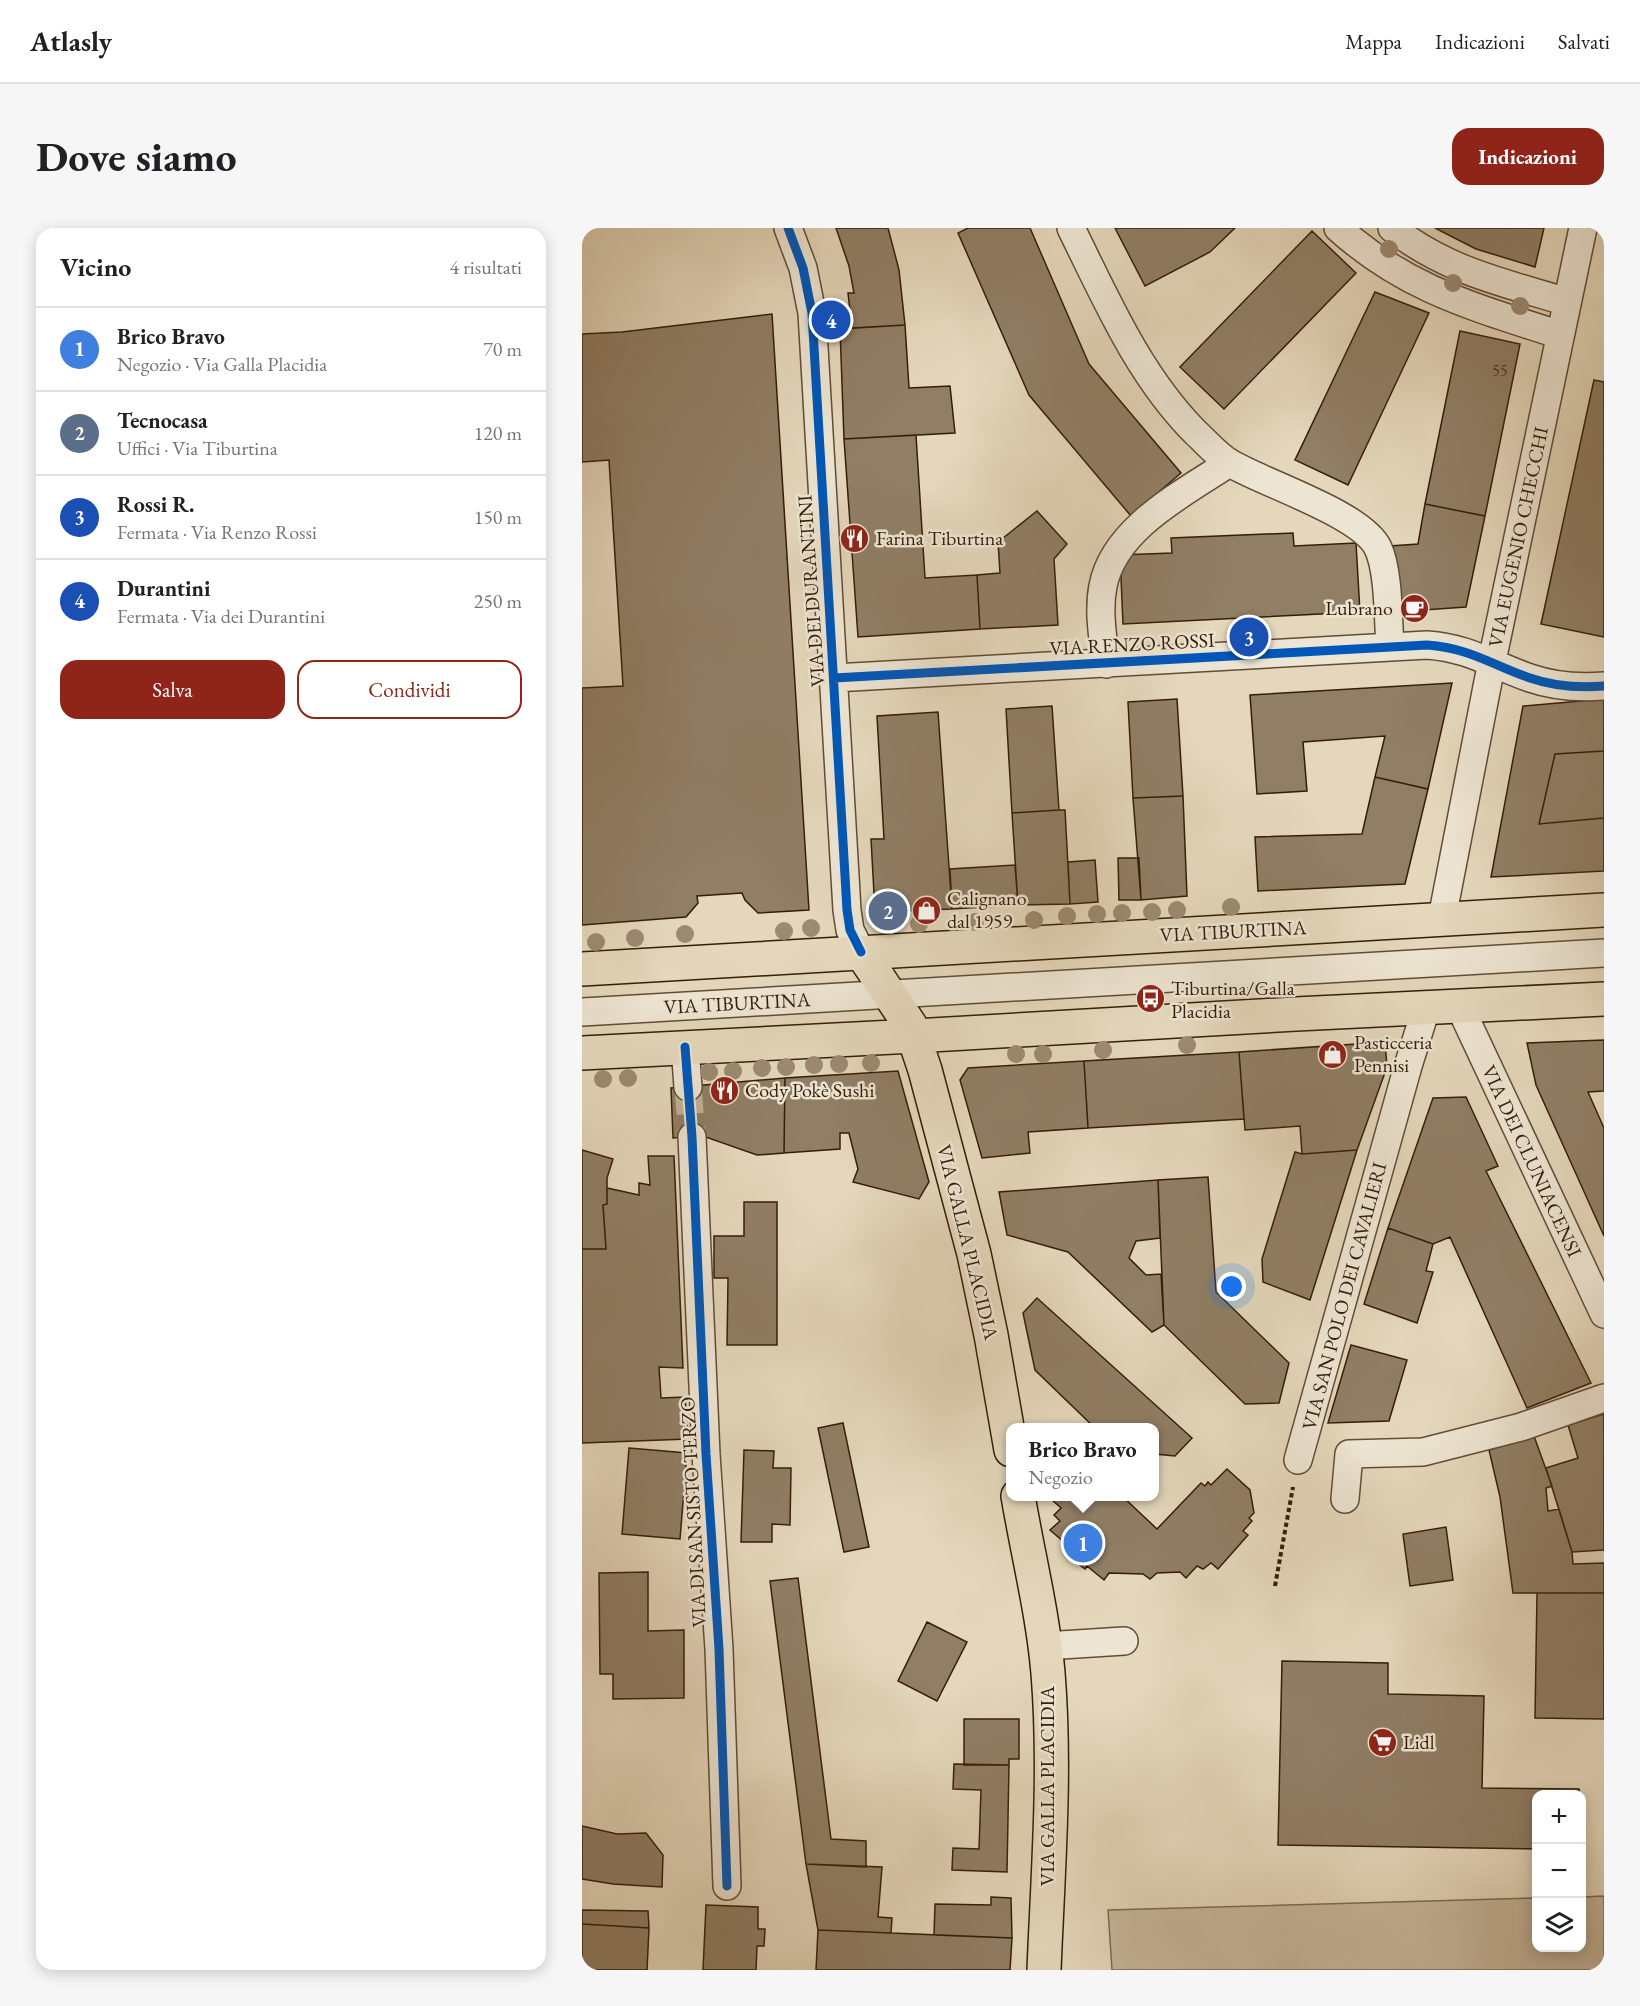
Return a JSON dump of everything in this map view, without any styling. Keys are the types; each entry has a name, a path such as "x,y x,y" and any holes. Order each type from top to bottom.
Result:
{"main road":[{"name":"VIA TIBURTINA","path":"582,969 1604,910"},
{"path":"861,952 910,1025 914,1036"},
{"path":"582,1053 1604,999"},
{"name":"VIA GALLA PLACIDIA","path":"914,1036 969,1233 991,1335 1006,1423"},
{"name":"VIA GALLA PLACIDIA","path":"1019,1501 1045,1646 1051,1727 1044,1970"}],"street":[{"name":"VIA DEI DURANTINI","path":"788,228 803,268 813,320 847,910 850,930 861,952"},
{"path":"1071,228 1115,318 1146,367 1187,423 1229,463 1352,521 1373,538 1384,567 1390,647"},
{"path":"1338,228 1378,259 1429,290 1458,302 1560,335"},
{"path":"1392,228 1428,253 1455,267 1568,302"},
{"name":"VIA EUGENIO CHECCHI","path":"1442,918 1492,661 1583,228"},
{"path":"1106,664 1101,601 1103,585 1112,560 1128,538 1149,517 1229,463"},
{"name":"VIA RENZO ROSSI","path":"834,678 1442,646 1458,649 1492,661 1528,678 1548,683 1585,687 1604,686"},
{"name":"VIA TIBURTINA","path":"582,1012 1604,953"},
{"name":"VIA DEI CLUNIACENSI","path":"1460,1007 1604,1314"},
{"name":"VIA SAN POLO DEI CAVALIERI","path":"1298,1460 1426,1009"},
{"path":"685,1047 688,1087"},
{"name":"VIA DI SAN SISTO TERZO","path":"692,1137 706,1454 719,1649 727,1886"},
{"path":"1345,1499 1349,1454 1423,1452 1521,1427 1604,1398"},
{"path":"1045,1646 1124,1641"}],"path":[{"path":"1275,1586 1298,1460"}],"shaded area":[{"path":"1604,1896 1604,1970 1112,1970 1108,1910 1532,1898 1532,1952 1586,1952 1586,1897"}],"building":[{"path":"836,228 888,228 899,270 905,325 852,328 848,293 854,293 849,266"},
{"path":"968,228 1030,228 1089,364 1181,473 1131,516 1029,395 958,233"},
{"path":"1115,228 1235,228 1210,252 1145,286"},
{"path":"1435,228 1544,228 1535,267 1476,249"},
{"path":"1312,231 1356,273 1224,409 1180,367"},
{"path":"1375,292 1429,313 1348,485 1295,460"},
{"path":"772,314 809,910 758,913 745,900 742,893 697,896 698,903 686,917 582,925 582,688 623,686 609,460 582,462 582,334 622,332"},
{"path":"905,325 909,388 950,386 955,433 844,439 840,329"},
{"path":"1460,331 1520,344 1485,516 1425,504"},
{"path":"1594,380 1604,382 1604,637 1541,624"},
{"path":"916,435 925,578 977,575 980,629 858,637 844,439"},
{"path":"1425,504 1485,516 1466,607 1395,612 1390,546 1418,544"},
{"path":"1037,511 1067,544 1054,559 1058,625 980,629 977,575 1000,573 998,542"},
{"path":"1293,533 1294,546 1356,543 1360,612 1123,624 1120,555 1172,553 1171,538"},
{"path":"1452,683 1428,789 1375,777 1385,736 1303,742 1307,791 1257,794 1250,695"},
{"path":"1177,699 1183,796 1133,798 1128,702"},
{"path":"1604,699 1604,751 1555,754 1539,824 1604,818 1604,871 1491,877 1523,706"},
{"path":"1052,706 1059,810 1012,813 1006,709"},
{"path":"938,712 952,909 875,912 871,839 884,839 877,716"},
{"path":"1604,751 1604,818 1539,824 1555,754"},
{"path":"1375,777 1428,789 1405,884 1258,891 1255,837 1362,834"},
{"path":"1183,796 1187,896 1141,900 1133,798"},
{"path":"1065,810 1070,904 1018,905 1012,813"},
{"path":"1118,858 1139,858 1141,900 1119,900"},
{"path":"1095,860 1098,902 1070,904 1068,862"},
{"path":"1015,865 1018,905 952,909 950,869"},
{"path":"1604,1040 1604,1091 1588,1092 1604,1128 1604,1236 1536,1085 1527,1043"},
{"path":"1385,1042 1387,1067 1357,1150 1302,1154 1300,1126 1245,1130 1239,1052"},
{"path":"1239,1052 1244,1119 1088,1128 1084,1061"},
{"path":"1084,1061 1088,1128 1028,1132 1030,1153 982,1158 960,1080 968,1068"},
{"path":"898,1071 929,1182 919,1199 853,1182 858,1169 849,1133 840,1133 840,1149 784,1153 785,1078"},
{"path":"785,1078 784,1153 757,1155 703,1136 673,1138 671,1088"},
{"path":"1466,1097 1498,1166 1486,1171 1591,1383 1527,1408 1450,1237 1433,1244 1388,1228 1433,1098"},
{"path":"582,1150 613,1159 607,1178 607,1204 603,1205 606,1249 582,1249"},
{"path":"1357,1150 1310,1300 1263,1282 1262,1259 1295,1152 1302,1154"},
{"path":"648,1156 674,1156 683,1368 659,1367 661,1398 685,1397 688,1439 582,1443 582,1249 606,1249 603,1205 607,1204 607,1188 639,1195 639,1183 650,1185"},
{"path":"1208,1177 1216,1292 1289,1363 1279,1403 1245,1404 1164,1325 1158,1180"},
{"path":"1158,1180 1160,1238 1136,1241 1129,1258 1146,1275 1161,1274 1164,1325 1152,1332 1068,1252 1007,1235 999,1192"},
{"path":"744,1202 777,1202 777,1345 727,1345 728,1278 714,1278 714,1236 744,1236"},
{"path":"1388,1228 1433,1244 1426,1271 1433,1272 1417,1323 1364,1304"},
{"path":"1037,1298 1192,1438 1175,1456 1159,1454 1159,1423 1090,1423 1035,1370 1023,1313"},
{"path":"1351,1345 1407,1360 1389,1421 1328,1423"},
{"path":"1604,1414 1604,1550 1572,1552 1546,1468 1578,1458 1568,1425"},
{"path":"843,1423 869,1547 844,1552 818,1428"},
{"path":"1534,1436 1552,1486 1546,1488 1548,1511 1559,1509 1572,1552 1573,1564 1604,1563 1604,1593 1513,1593 1500,1497 1489,1450"},
{"path":"629,1448 687,1453 680,1539 622,1534"},
{"path":"744,1450 774,1451 773,1468 791,1468 790,1525 772,1524 772,1542 741,1542"},
{"path":"1227,1469 1250,1490 1254,1513 1249,1518 1252,1521 1243,1531 1248,1535 1218,1569 1211,1563 1203,1569 1197,1566 1186,1578 1180,1572 1157,1573 1150,1579 1143,1574 1109,1573 1104,1580 1087,1566 1085,1569 1064,1553 1065,1543 1050,1530 1060,1521 1054,1515 1061,1508 1053,1501 1127,1501 1157,1529 1201,1483 1205,1486 1208,1482 1211,1485"},
{"path":"1446,1527 1453,1580 1410,1586 1403,1534"},
{"path":"648,1572 648,1631 684,1630 684,1698 613,1699 613,1674 600,1674 599,1573"},
{"path":"798,1578 831,1839 866,1841 866,1867 806,1864 770,1581"},
{"path":"1537,1593 1604,1593 1604,1719 1535,1718"},
{"path":"927,1622 967,1642 937,1701 898,1681"},
{"name":"Lidl","path":"1282,1661 1388,1663 1388,1694 1484,1696 1482,1788 1579,1789 1532,1790 1532,1849 1278,1845"},
{"path":"964,1719 1019,1719 1019,1759 1009,1759 1009,1765 964,1765"},
{"path":"954,1764 1009,1765 1007,1872 952,1870 953,1848 979,1849 981,1790 953,1789"},
{"path":"582,1826 617,1834 646,1833 663,1855 662,1887 613,1884 582,1879"},
{"path":"806,1864 882,1867 878,1917 892,1918 891,1933 818,1930"},
{"path":"991,1897 1011,1898 1012,1938 934,1935 935,1904 991,1905"},
{"path":"706,1905 758,1907 758,1929 765,1929 764,1946 757,1946 756,1970 703,1970"},
{"path":"582,1910 648,1911 649,1928 582,1924"},
{"path":"582,1924 649,1928 647,1970 582,1970"},
{"path":"818,1930 1012,1938 1010,1970 816,1970"}],"tunnel":[{"path":"688,1087 692,1137"}],"cycle path":[{"path":"788,228 803,268 812,313 847,910 850,930 861,952"},
{"path":"834,678 1427,645 1468,653 1516,673 1548,683 1604,686"},
{"path":"685,1047 692,1137 706,1454 719,1649 727,1886"}],"place":[{"name":"Durantini","path":"831,320"},
{"name":"Farina Tiburtina","path":"855,538"},
{"name":"Lubrano","path":"1414,608"},
{"name":"Rossi R.","path":"1249,637"},
{"name":"Calignano dal 1959","path":"926,910"},
{"name":"Tecnocasa","path":"888,911"},
{"name":"Tiburtina/Galla Placidia","path":"1150,999"},
{"name":"Pasticceria Pennisi","path":"1333,1054"},
{"name":"Cody Pokè Sushi","path":"724,1090"},
{"name":"Brico Bravo","path":"1083,1543"},
{"name":"Lidl","path":"1382,1742"}]}
